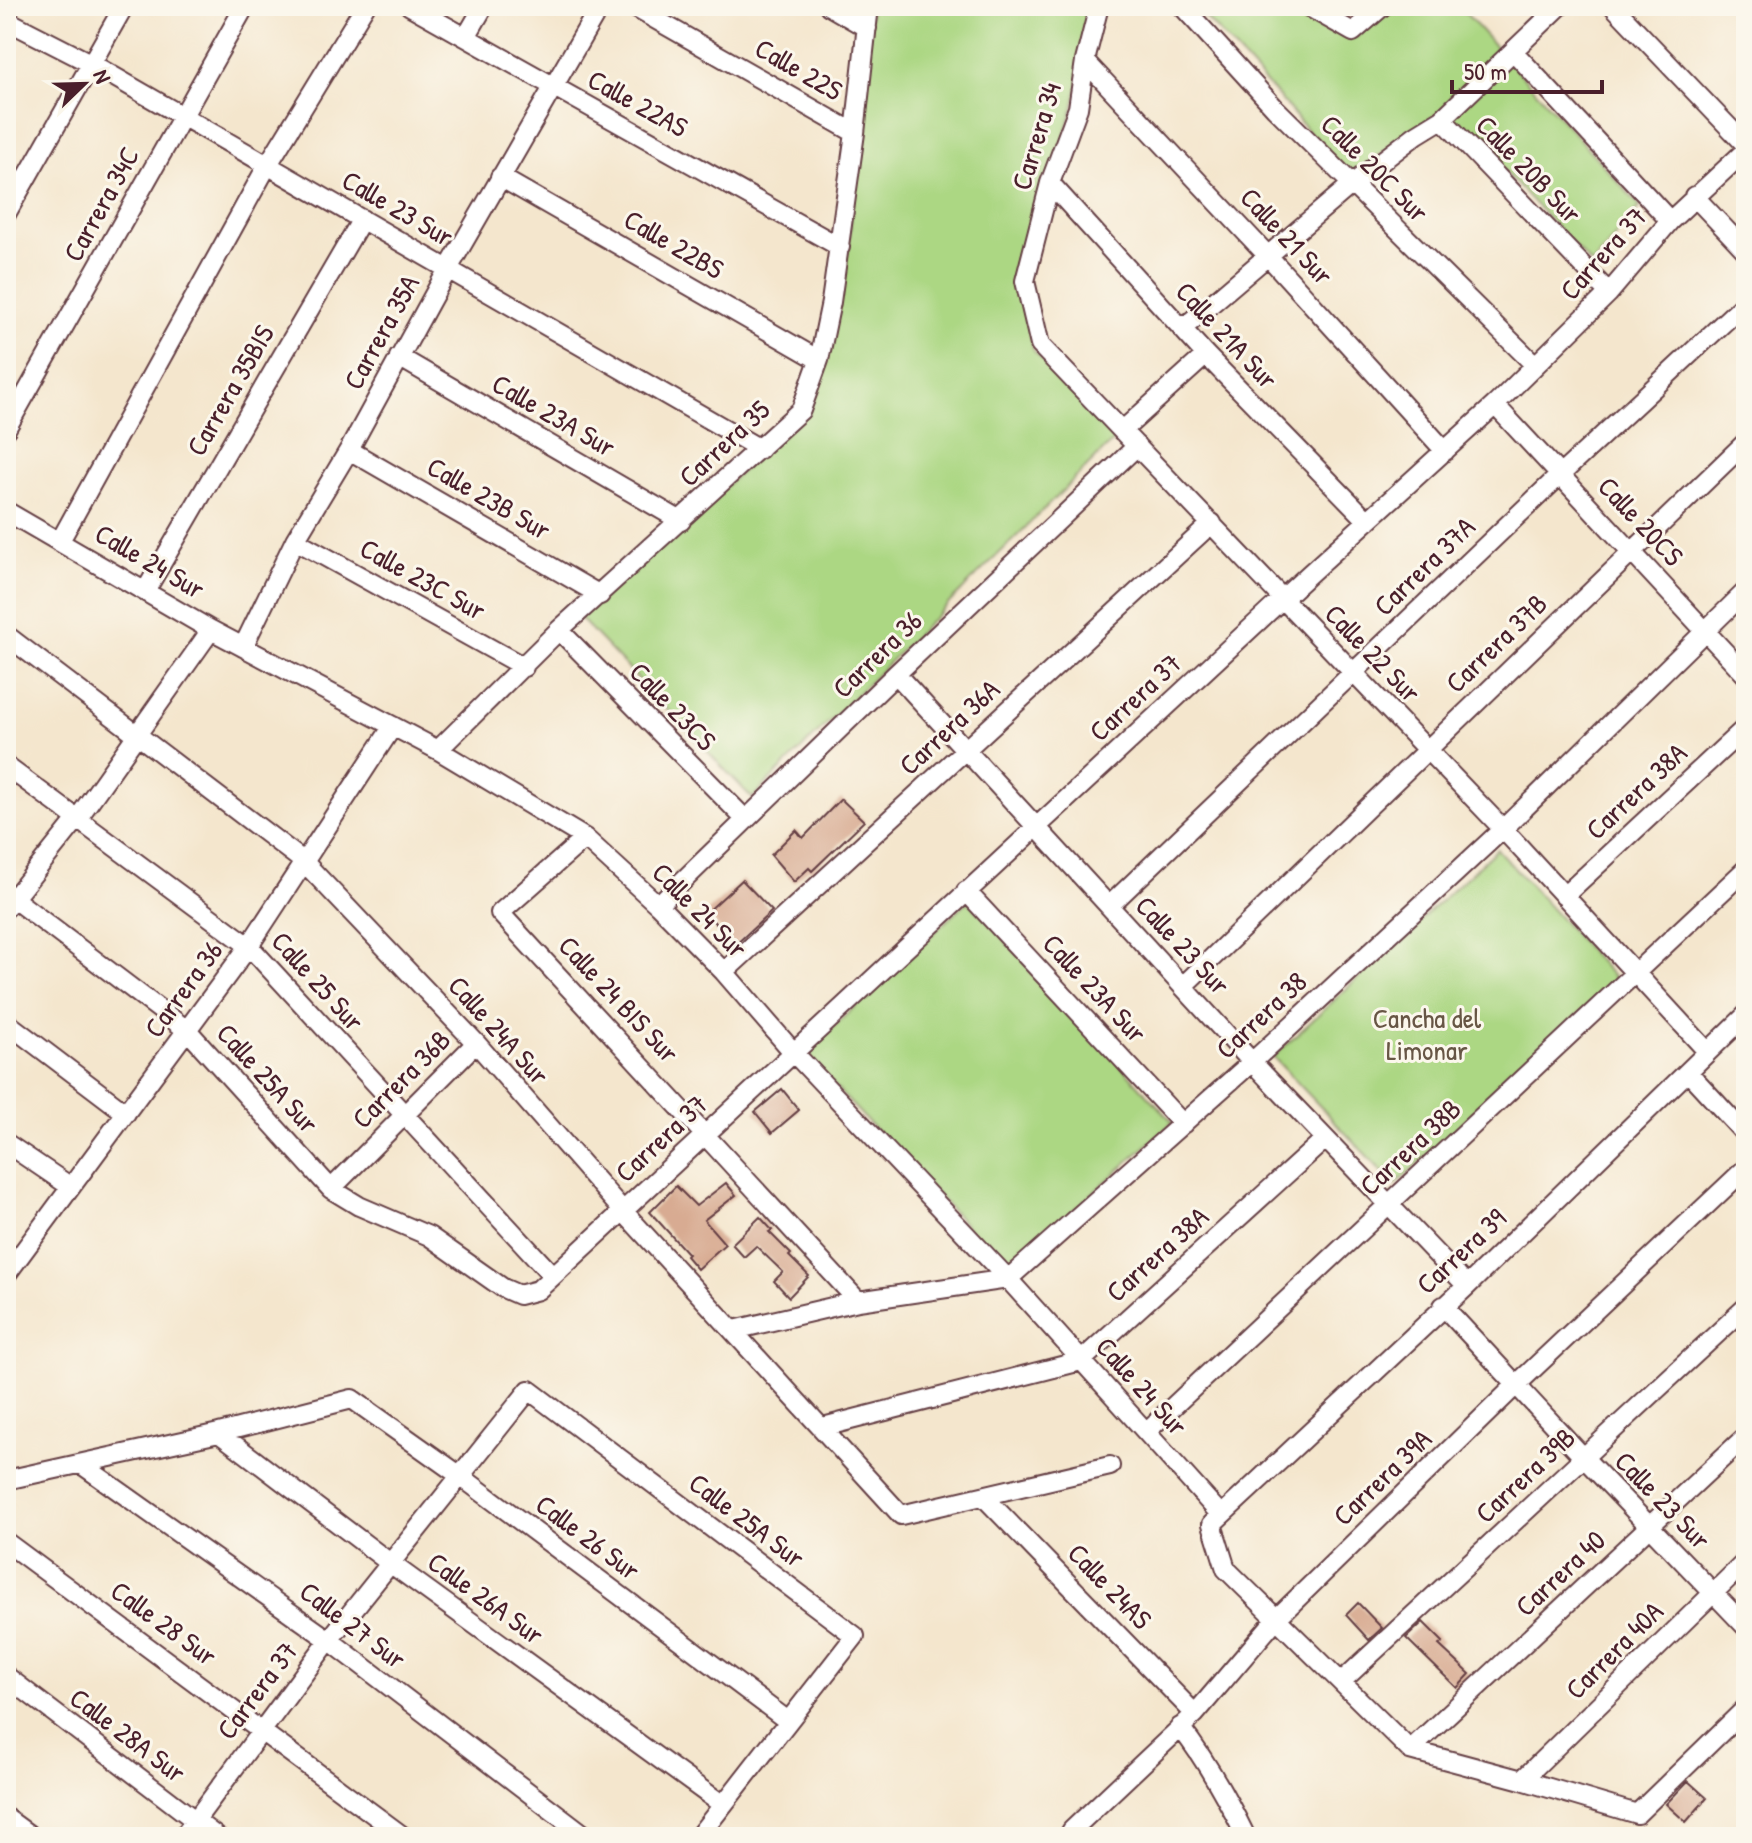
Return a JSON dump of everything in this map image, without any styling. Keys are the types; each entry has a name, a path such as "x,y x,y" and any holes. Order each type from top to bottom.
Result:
{"street":[{"path":"6,214 124,6"},
{"name":"Carrera 34C","path":"6,429 245,6"},
{"path":"60,541 267,166 365,6"},
{"name":"Calle 22AS","path":"410,6 840,247"},
{"path":"466,37 484,6"},
{"name":"Carrera 35A","path":"243,647 295,540 600,6"},
{"name":"Calle 22S","path":"632,6 855,133"},
{"path":"829,6 867,28"},
{"name":"Carrera 35","path":"438,750 559,630 801,410 819,360 840,247 869,6"},
{"name":"Carrera 34","path":"1025,281 1050,183 1078,108 1085,61 1099,6"},
{"name":"Calle 20C Sur","path":"1182,6 1275,108 1534,364"},
{"path":"1307,6 1353,32 1383,6"},
{"path":"1182,329 1352,184 1442,119 1560,6"},
{"path":"1613,6 1746,148"},
{"name":"Calle 23 Sur","path":"6,20 92,64 760,449"},
{"path":"1513,51 1670,221"},
{"name":"Calle 21 Sur","path":"1085,61 1445,451"},
{"name":"Calle 20B Sur","path":"1442,119 1609,293"},
{"name":"Carrera 37","path":"553,1276 1495,405 1609,293 1694,196 1746,148"},
{"name":"Calle 22BS","path":"500,177 819,360"},
{"name":"Calle 21A Sur","path":"1050,183 1206,355 1368,521"},
{"path":"1694,196 1746,251"},
{"name":"Carrera 35BIS","path":"146,590 362,219"},
{"name":"Calle 22 Sur","path":"1025,281 1040,345 1503,829 1707,1051"},
{"name":"Carrera 37A","path":"1109,906 1560,475 1746,302"},
{"path":"1122,431 1206,355"},
{"name":"Calle 23A Sur","path":"399,357 681,521"},
{"name":"Calle 20CS","path":"1495,405 1746,675"},
{"name":"Carrera 37B","path":"1183,986 1746,442"},
{"name":"Carrera 36","path":"658,905 1137,446"},
{"name":"Calle 23B Sur","path":"349,450 600,595"},
{"name":"Calle 24 Sur","path":"6,511 211,630 438,750 585,838 658,905 724,972 794,1053 1008,1279 1146,1432 1217,1520 1226,1569 1410,1750 1637,1814 1746,1708"},
{"name":"Carrera 36A","path":"724,972 1212,523"},
{"name":"Calle 23C Sur","path":"295,540 524,667"},
{"name":"Carrera 38","path":"1008,1279 1252,1062 1503,829 1746,591"},
{"path":"8,900 78,818 211,630"},
{"name":"Calle 23CS","path":"559,630 746,820"},
{"name":"Calle 24A Sur","path":"6,635 303,861 476,1043 623,1211 901,1515 984,1497"},
{"name":"Calle 23 Sur","path":"896,674 1252,1062 1467,1286"},
{"name":"Carrera 36","path":"7,1272 249,946 393,726"},
{"name":"Carrera 38A","path":"1564,896 1746,727"},
{"name":"Calle 25 Sur","path":"6,766 249,946 402,1116 553,1276"},
{"name":"Calle 24 BIS Sur","path":"585,838 500,913 858,1301"},
{"name":"Carrera 38B","path":"1146,1432 1746,869"},
{"name":"Calle 23A Sur","path":"966,891 1183,1124"},
{"name":"Calle 25A Sur","path":"8,900 188,1031 331,1189 359,1206 429,1236 503,1288 519,1295 538,1290 553,1276"},
{"name":"Carrera 39","path":"1217,1520 1467,1286 1746,1015"},
{"path":"6,1022 126,1113"},
{"name":"Carrera 36B","path":"331,1189 476,1043"},
{"path":"1688,1072 1746,1135"},
{"name":"Carrera 38A","path":"823,1427 1081,1361 1325,1139"},
{"path":"6,1143 71,1187"},
{"name":"Carrera 39A","path":"1068,1837 1195,1714 1276,1619 1516,1385 1746,1168"},
{"path":"734,1330 858,1301 1008,1279"},
{"name":"Calle 23 Sur","path":"1443,1306 1746,1627"},
{"name":"Carrera 39B","path":"1341,1682 1746,1307"},
{"name":"Carrera 37","path":"183,1837 329,1640 529,1390"},
{"name":"Calle 25A Sur","path":"529,1390 855,1636 788,1721"},
{"name":"Calle 26 Sur","path":"219,1433 352,1399 459,1475 788,1721"},
{"path":"6,1480 219,1433"},
{"name":"Calle 26A Sur","path":"219,1433 390,1563 723,1805"},
{"name":"Carrera 40","path":"1410,1750 1746,1436"},
{"name":"Calle 27 Sur","path":"81,1464 329,1640 587,1837"},
{"path":"984,1497 1110,1466"},
{"name":"Calle 24AS","path":"984,1497 1195,1714"},
{"name":"Calle 28 Sur","path":"6,1542 404,1837"},
{"name":"Carrera 40A","path":"1522,1780 1746,1561"},
{"name":"Calle 28A Sur","path":"6,1676 217,1837"},
{"path":"698,1837 788,1721"},
{"path":"1180,1727 1227,1797 1246,1837"},
{"path":"6,1818 32,1837"}],"green space":[{"path":"871,6 1095,6 1073,109 1021,277 1033,350 1117,437 752,798 580,618 806,413 848,251"},
{"path":"1195,6 1295,6 1356,37 1392,6 1459,6 1640,206 1592,265 1445,108 1347,178 1286,105"},
{"name":"Cancha del Limonar","path":"1497,849 1616,980 1395,1185 1273,1057"},
{"path":"968,901 1173,1122 1007,1269 804,1054"}],"building":[{"path":"841,799 864,821 812,871 809,868 794,882 771,855 796,830 803,838"},
{"path":"742,880 772,911 735,945 706,913"},
{"path":"782,1089 799,1110 772,1133 755,1112"},
{"path":"726,1183 736,1195 704,1220 725,1244 697,1269 686,1256 688,1254 650,1212 676,1186 696,1206"},
{"path":"760,1217 772,1230 769,1232 809,1276 789,1297 774,1281 783,1272 756,1246 744,1257 732,1244"},
{"path":"1358,1603 1382,1628 1369,1640 1346,1615"},
{"path":"1423,1622 1443,1642 1439,1645 1470,1674 1457,1688 1406,1638"},
{"path":"1688,1781 1707,1798 1686,1822 1666,1804"}]}
